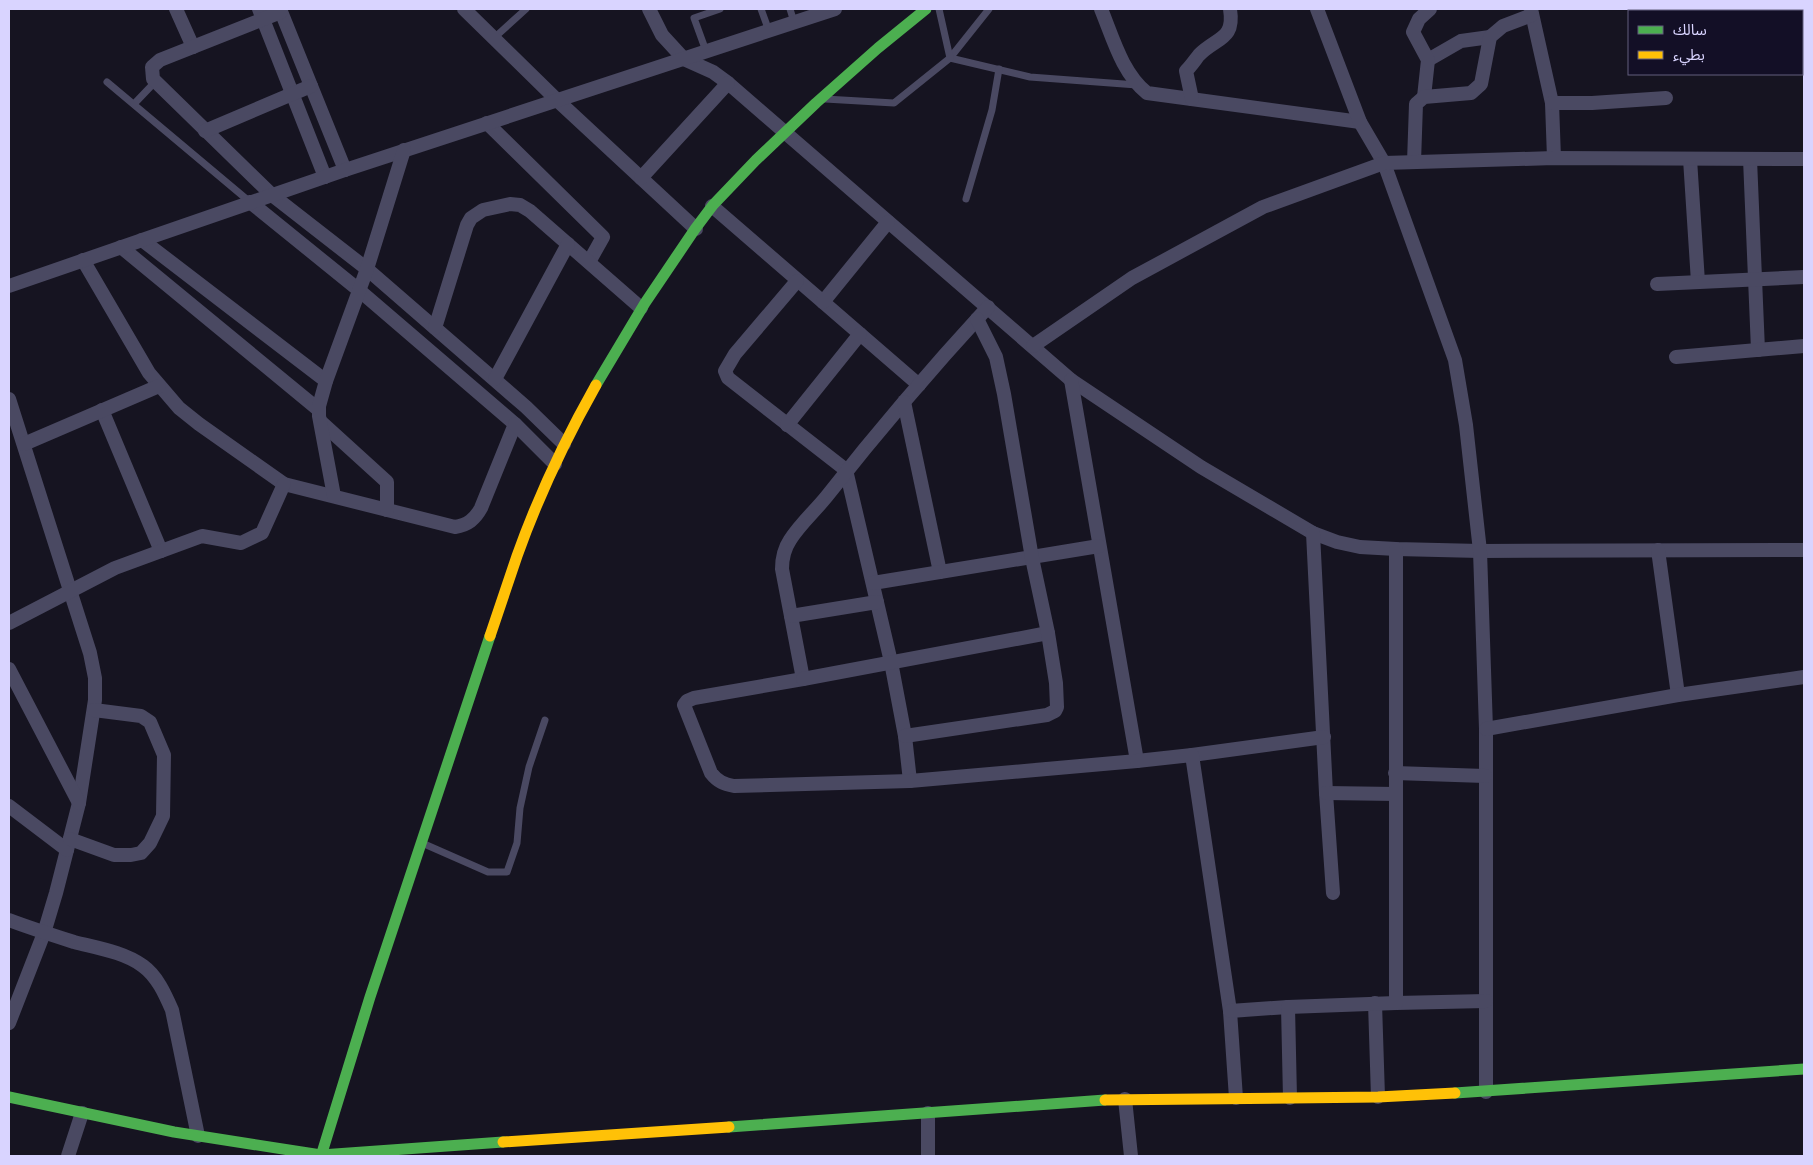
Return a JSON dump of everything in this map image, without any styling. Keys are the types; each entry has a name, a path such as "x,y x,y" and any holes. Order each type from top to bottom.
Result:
{"street":[{"path":"176,9 193,47"},
{"path":"464,9 557,100 696,229"},
{"path":"649,9 662,35 684,59 713,72 728,83 1072,380 1201,467 1312,532 1352,546 1396,549 1480,551 1804,550"},
{"path":"9,286 325,176 769,31 792,16 835,9"},
{"path":"321,1156 370,997 517,556 564,444 610,359 641,308 712,206 783,132 895,32 926,9"},
{"path":"1101,9 1128,74 1147,93 1360,122"},
{"path":"1192,99 1186,71 1200,54 1225,36 1233,23 1230,9"},
{"path":"1317,9 1360,122 1384,163 1455,360 1466,425 1480,551 1486,729 1486,1092"},
{"path":"1424,97 1428,60 1413,32 1419,19 1430,9"},
{"path":"345,170 280,10 261,14 155,64 151,71 155,82 272,195 367,269 495,380 564,444"},
{"path":"1428,60 1461,41 1490,37 1503,26 1532,12 1552,103 1554,158"},
{"path":"261,14 325,176"},
{"path":"1414,162 1416,104 1424,97 1471,93 1481,84 1490,37"},
{"path":"641,178 728,83"},
{"path":"205,131 311,86"},
{"path":"1552,103 1592,104 1666,98"},
{"path":"487,123 603,237 589,262"},
{"path":"334,496 320,416 326,381 360,291 404,150"},
{"path":"1033,346 1132,278 1263,207 1384,163 1554,158 1804,159"},
{"path":"1690,159 1698,282"},
{"path":"1750,159 1758,350"},
{"path":"250,202 360,291 515,424 555,464"},
{"path":"435,328 470,218 483,210 510,204 520,205 530,211 641,308"},
{"path":"712,206 919,385"},
{"path":"823,302 888,222"},
{"path":"142,240 326,381"},
{"path":"495,380 568,244"},
{"path":"122,247 320,416 387,482 387,510"},
{"path":"83,260 149,373 159,386 179,408 199,424 284,484 455,526 463,526 476,517 481,508 515,424"},
{"path":"1657,284 1804,277"},
{"path":"797,281 735,354 725,371 728,378 846,470 891,662 910,781"},
{"path":"803,679 782,569 782,558 785,548 797,530 826,497 846,470 988,307"},
{"path":"904,736 1047,715 1055,711 1058,695 996,357 989,339 977,319"},
{"path":"787,425 860,334"},
{"path":"1676,357 1804,346"},
{"path":"1072,380 1137,761"},
{"path":"17,437 102,410 159,386"},
{"path":"9,399 17,437 90,653 95,678 94,710 79,803 44,933 9,1023"},
{"path":"904,402 940,572"},
{"path":"102,410 161,551"},
{"path":"9,623 69,590 115,568 202,536 241,542 262,533 284,484"},
{"path":"1312,532 1333,893"},
{"path":"873,583 1100,546"},
{"path":"1396,549 1396,1003"},
{"path":"1658,550 1678,694"},
{"path":"791,616 877,602"},
{"path":"1048,633 694,698 686,701 684,708 711,773 716,779 726,785 734,786 910,781 1137,761 1324,737"},
{"path":"9,669 79,803"},
{"path":"1486,729 1678,694 1804,677"},
{"path":"9,806 68,845 114,854 131,855 141,853 150,842 164,816 164,755 150,722 141,716 94,710"},
{"path":"1192,755 1230,1011 1236,1098"},
{"path":"1395,772 1485,776"},
{"path":"1326,793 1396,794"},
{"path":"9,920 44,933 121,954 143,966 154,977 172,1010 198,1136"},
{"path":"1230,1011 1375,1003 1486,1002"},
{"path":"1375,1003 1378,1097"},
{"path":"1288,1007 1290,1098"},
{"path":"9,1097 198,1136 252,1151 321,1156 485,1150 928,1113 1125,1099 1378,1097 1486,1092 1804,1069"},
{"path":"1125,1099 1131,1156"},
{"path":"68,1156 82,1113"},
{"path":"928,1113 928,1156"}],"lane":[{"path":"494,38 526,9"},
{"path":"706,51 694,18 720,9"},
{"path":"761,9 769,31"},
{"path":"939,9 950,58"},
{"path":"820,99 894,103 950,58 989,9"},
{"path":"950,58 1030,77 1137,85"},
{"path":"966,199 992,110 999,69"},
{"path":"108,82 250,202"},
{"path":"134,104 155,82"},
{"path":"422,843 488,872 507,872 517,843 520,808 529,767 545,720"}],"traffic: fast":[{"path":"596,385 645,303 713,205 756,160 816,103 878,48 926,9"},
{"path":"321,1156 370,997 490,636"},
{"path":"1455,1093 1804,1069"},
{"path":"9,1097 174,1132 321,1155 503,1142"},
{"path":"729,1127 1105,1100"}],"traffic: slow":[{"path":"490,636 517,556 543,490 596,385"},
{"path":"1105,1100 1378,1097 1455,1093"},
{"path":"503,1142 729,1127"}]}
